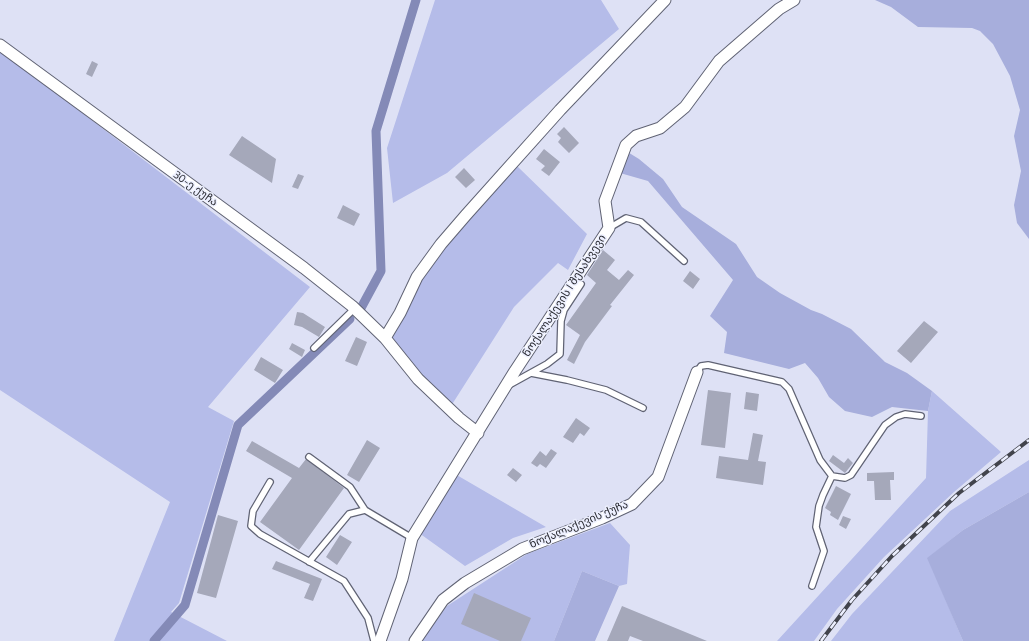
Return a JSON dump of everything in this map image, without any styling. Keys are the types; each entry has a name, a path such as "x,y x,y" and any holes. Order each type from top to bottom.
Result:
{"street":[{"path":"385,338 400,313 417,277 441,244 560,110 665,0"},
{"name":"ნოქალაქევის I შესახვევი","path":"380,641 402,579 412,538 506,386 609,228 605,201 626,145 636,136 660,128 685,107 719,61 779,9 794,0"},
{"name":"30-ე ქუჩა","path":"0,45 304,268 354,309 385,338 418,379 459,418 478,432"},
{"name":"ნოქალაქევის ქუჩა","path":"414,641 443,600 465,583 522,549 602,518 632,504 658,477 698,372"}],"lane":[{"path":"609,228 626,218 640,222 684,261"},
{"path":"506,386 547,364 560,354 561,321 564,310 580,284"},
{"path":"314,348 354,309"},
{"path":"698,372 701,366 708,365 782,382 789,390 820,460 832,476 845,478 851,475 885,425 896,417 905,414 921,416"},
{"path":"531,373 606,390 643,408"},
{"path":"309,457 350,487 365,510 412,538"},
{"path":"812,586 824,550 816,527 819,506 832,476"},
{"path":"270,482 253,511 251,526 260,534 344,581 368,618 374,641"},
{"path":"309,562 349,514 365,510"}],"shaded area":[{"path":"435,0 601,0 619,29 447,173 393,203 387,148"},
{"path":"875,0 1029,0 1029,239 1017,223 1014,205 1021,171 1014,136 1020,110 1010,76 993,44 980,31 972,28 918,27 891,7"},
{"path":"0,50 310,287 208,407 234,421 179,603 171,612 227,641 114,641 170,502 0,390"},
{"path":"626,151 639,159 663,179 682,207 736,244 757,277 780,293 851,329 885,362 907,373 932,391 928,411 892,407 872,417 845,411 829,397 818,378 805,363 789,369 724,353 727,332 710,316 733,280 648,181 620,173"},
{"path":"517,166 587,234 568,270 558,263 514,307 451,406 416,376 391,339 422,277 469,217"},
{"path":"932,391 1001,452 954,492 884,557 837,609 814,641 777,641 926,478 928,411"},
{"path":"1029,460 1029,492 963,530 928,558 963,641 831,641 852,614 950,511"},
{"path":"455,474 546,527 513,538 465,566 419,533"},
{"path":"1029,492 1029,641 963,641 927,558 963,530"},
{"path":"610,523 630,545 627,584 619,586 582,571 554,641 421,641 447,606 527,554"},
{"path":"582,571 619,586 595,641 554,641"}],"building":[{"path":"92,61 98,64 92,77 86,74"},
{"path":"564,127 579,143 569,153 558,142 561,138 557,134"},
{"path":"242,136 276,159 272,183 229,155"},
{"path":"544,149 560,162 549,176 541,170 545,166 536,159"},
{"path":"464,168 475,180 466,188 455,177"},
{"path":"298,174 304,176 298,189 292,187"},
{"path":"343,205 360,214 354,226 337,218"},
{"path":"603,250 615,260 607,270 619,280 628,270 634,275 610,305 612,306 585,342 574,364 567,360 580,335 566,325 596,283 587,275"},
{"path":"690,271 700,279 693,289 683,281"},
{"path":"297,312 303,313 325,327 319,337 302,327 294,325"},
{"path":"924,321 938,332 911,363 897,351"},
{"path":"356,337 367,342 357,366 345,361"},
{"path":"292,343 305,350 302,357 289,349"},
{"path":"261,357 283,370 275,383 254,370"},
{"path":"708,390 731,393 725,448 701,445"},
{"path":"746,392 759,394 757,411 744,409"},
{"path":"576,418 590,428 584,436 580,433 573,443 563,437"},
{"path":"753,433 763,435 758,461 766,462 763,485 716,478 719,456 748,460"},
{"path":"367,440 380,448 359,482 347,475"},
{"path":"252,441 299,468 306,459 344,488 299,550 260,522 292,478 246,451"},
{"path":"551,449 557,453 546,468 540,464 537,467 531,463 540,451 546,456"},
{"path":"833,455 844,463 848,458 853,463 845,473 829,461"},
{"path":"513,468 522,475 516,482 507,475"},
{"path":"894,472 894,480 890,480 891,500 875,500 874,481 867,481 867,473"},
{"path":"836,486 851,494 838,520 830,515 831,512 825,508"},
{"path":"218,515 238,521 216,598 197,593"},
{"path":"843,516 851,519 846,529 839,525"},
{"path":"340,535 352,542 337,565 326,557"},
{"path":"276,561 322,579 313,601 304,598 310,584 272,569"},
{"path":"474,593 531,618 521,641 500,641 461,624"},
{"path":"622,606 707,641 643,641 630,636 628,641 607,641"}],"waterway":[{"path":"361,308 381,271 376,131 416,0"},
{"path":"154,641 185,605 238,425 350,319"}],"railway":[{"path":"821,641 852,600 892,556 959,493 1029,440"}]}
